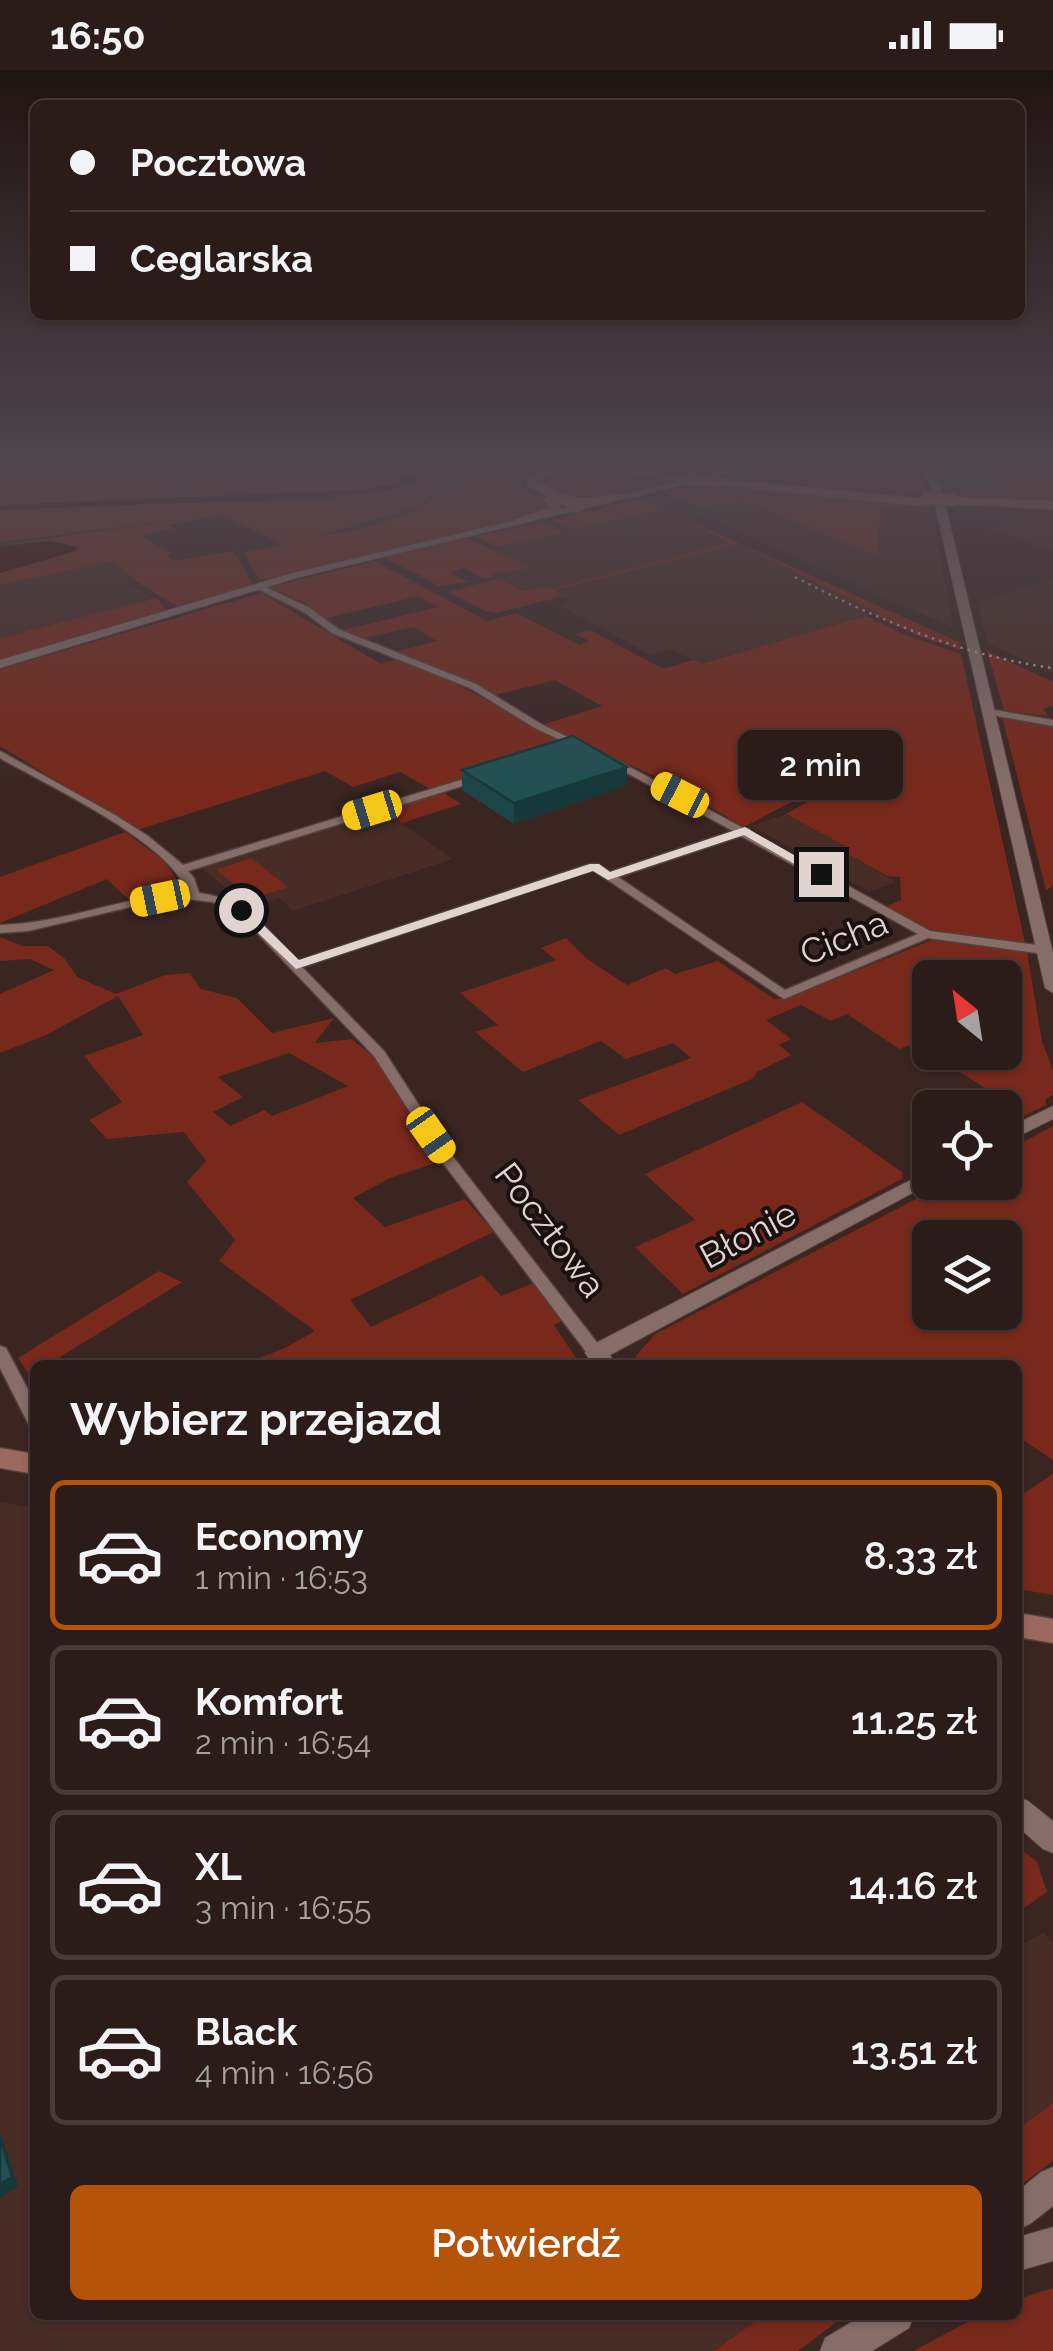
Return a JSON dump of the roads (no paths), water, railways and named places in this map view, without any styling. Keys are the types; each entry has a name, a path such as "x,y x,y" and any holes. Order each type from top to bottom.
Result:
{"main road":[{"path":"0,1458 30,1463"},
{"path":"1022,1627 1053,1632"}],"street":[{"path":"0,664 302,575"},
{"path":"957,575 1053,984"},
{"path":"259,586 307,610 334,631 473,686 540,728 585,747 556,754"},
{"path":"989,712 1053,722"},
{"path":"0,754 80,797 180,869 191,880 194,896 160,898 18,928 0,928"},
{"path":"603,756 927,934 1044,950"},
{"path":"180,869 501,770"},
{"path":"296,965 594,866 608,876 745,831"},
{"name":"Cicha","path":"608,876 784,995 927,934"},
{"name":"Pocztowa","path":"194,896 234,905 379,1054 445,1156 601,1359"},
{"path":"1022,1128 1053,1112"},
{"name":"Błonie","path":"601,1359 912,1186"},
{"path":"0,1352 30,1410"},
{"path":"1022,1813 1053,1839"},
{"path":"1022,2209 1053,2184"},
{"path":"1022,2253 1053,2244"},
{"path":"836,2351 875,2320"},
{"path":"836,2351 888,2320"}],"railway":[{"path":"795,577 920,634 985,654 1053,668"}]}
